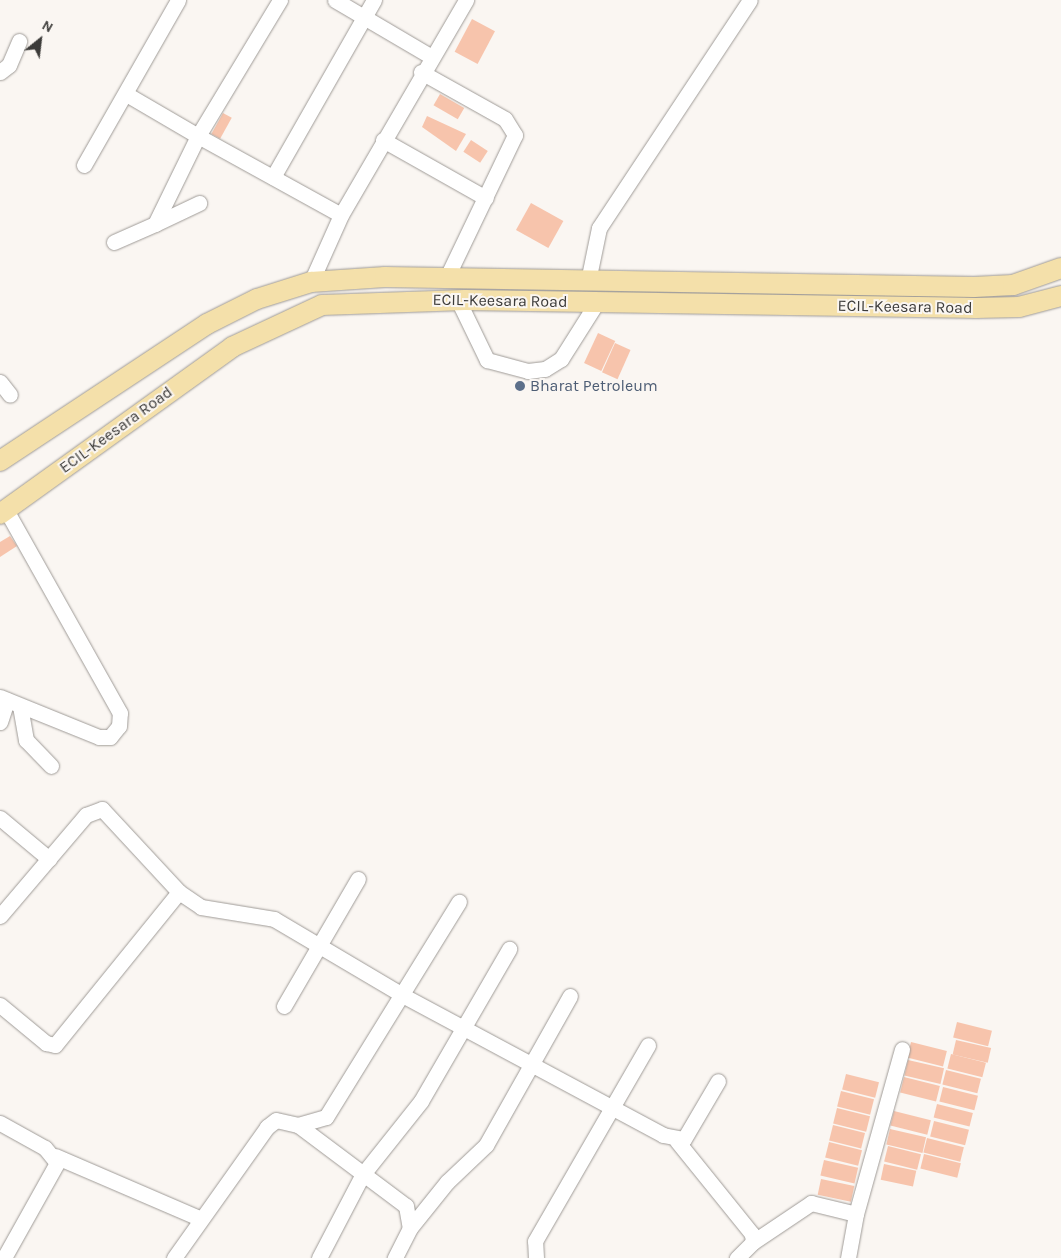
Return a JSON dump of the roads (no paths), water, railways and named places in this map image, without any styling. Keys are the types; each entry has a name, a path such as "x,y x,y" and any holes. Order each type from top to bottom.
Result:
{"main road":[{"name":"ECIL-Keesara Road","path":"0,461 72,415 156,356 258,299 311,282 385,277 588,282 974,287 1013,285 1061,268"},
{"path":"446,279 458,300"},
{"name":"ECIL-Keesara Road","path":"3,512 232,347 322,305 458,300 976,308 1019,307 1061,296"}],"street":[{"path":"84,165 178,0"},
{"path":"155,224 198,136 280,0"},
{"path":"335,0 430,56"},
{"path":"273,178 374,0"},
{"path":"311,282 341,215 430,56 466,0"},
{"path":"588,282 599,228 750,0"},
{"path":"0,72 9,65 19,41"},
{"path":"421,72 512,126 514,140 446,279"},
{"path":"126,94 341,215"},
{"path":"383,140 486,198"},
{"path":"114,242 199,203"},
{"path":"458,300 487,360 528,371 545,369 561,359 597,302"},
{"path":"0,382 10,395"},
{"path":"3,512 120,714 119,726 110,737 99,737 9,701"},
{"path":"0,722 9,701"},
{"path":"9,701 26,740 51,766"},
{"path":"0,916 86,815 102,809 179,892 201,907 223,914 274,919 404,996 677,1141 752,1234 753,1242"},
{"path":"2,822 49,859"},
{"path":"284,1006 358,879"},
{"path":"0,1005 46,1043 54,1044 179,892"},
{"path":"298,1124 326,1117 404,996 460,902"},
{"path":"319,1258 363,1174 421,1101 465,1028 509,948"},
{"path":"395,1258 410,1228 447,1182 486,1145 570,996"},
{"path":"536,1258 535,1241 648,1045"},
{"path":"848,1258 856,1214 902,1049"},
{"path":"677,1141 691,1131 718,1081"},
{"path":"174,1258 267,1127 287,1119 298,1124 363,1174 402,1200 410,1228"},
{"path":"0,1123 55,1156 201,1219"},
{"path":"4,1258 54,1172 55,1156"},
{"path":"737,1258 753,1242 811,1203 856,1214"}],"place":[{"name":"Bharat Petroleum","path":"520,386"}]}
